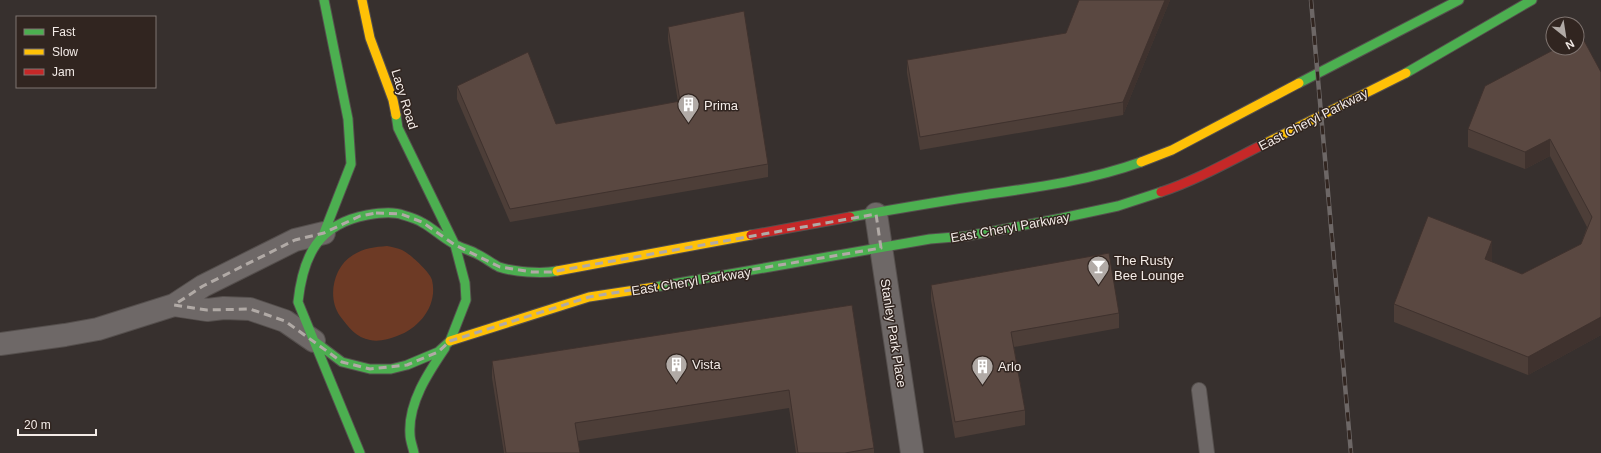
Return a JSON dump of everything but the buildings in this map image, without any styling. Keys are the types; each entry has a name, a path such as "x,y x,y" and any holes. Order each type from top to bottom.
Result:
{"street":[{"path":"324,0 348,118 351,164 324,233 305,263 300,282 298,302 360,453"},
{"name":"Lacy Road","path":"362,0 370,38 393,100 398,128 455,245 465,283 466,300 450,341"},
{"path":"0,344 65,336 98,328 174,305 203,286 295,240 324,233 342,222 376,213 401,214 422,222 455,245 477,254 500,267 522,271 551,272 613,259 876,214 924,204 1071,182 1128,166 1172,150 1459,0"},
{"name":"East Cheryl Parkway","path":"450,341 589,298 930,239 967,236 1118,206 1175,187 1223,166 1421,65 1532,0"},
{"name":"Stanley Park Place","path":"876,214 912,453"},
{"path":"174,305 207,310 224,308 250,309 285,321 342,362 370,369 391,369 414,363 438,352 450,341"},
{"path":"414,453 410,434 413,409 421,386 450,341"}],"lane":[{"path":"1199,390 1208,453"}],"highlighted area":[{"path":"376,213 401,214 422,222 455,245 500,267 532,272 551,272 876,214 881,248 589,297 450,341 438,352 407,365 370,369 342,362 285,321 250,309 207,310 174,305 203,286 295,240 324,233 360,216"}],"shaded area":[{"path":"387,246 405,252 419,263 427,272 432,280 432,298 430,307 420,321 413,327 397,336 373,341 365,339 357,334 340,316 334,301 334,283 341,267 346,260 353,255 365,249"}],"railway":[{"path":"1311,0 1351,453"}],"traffic: fast":[{"path":"324,0 348,119 351,164 324,233"},
{"path":"1299,83 1459,0"},
{"path":"1406,73 1532,0"},
{"path":"314,341 342,362 370,369 391,369 407,365 438,352 450,341 466,300 465,283 455,245 398,128 396,115"},
{"path":"850,217 1065,182 1103,174 1141,162"},
{"path":"655,287 930,239 967,236 1118,206 1161,192"},
{"path":"360,453 298,302 300,285 309,257 325,234 336,226 350,219 367,215 395,213 418,220 452,243 499,267 528,272 557,271"},
{"path":"414,453 410,439 410,422 412,411 420,389 445,348"}],"traffic: slow":[{"path":"362,0 370,38 393,100 396,115"},
{"path":"1264,144 1406,73"},
{"path":"1141,162 1172,150 1299,83"},
{"path":"557,271 751,235"},
{"path":"450,341 589,297 655,287"}],"traffic: jam":[{"path":"1161,192 1200,176 1264,144"},
{"path":"751,235 850,217"}],"place":[{"name":"Prima","path":"689,124"},
{"name":"The Rusty Bee Lounge","path":"1099,286"},
{"name":"Vista","path":"677,384"},
{"name":"Arlo","path":"982,386"}]}
